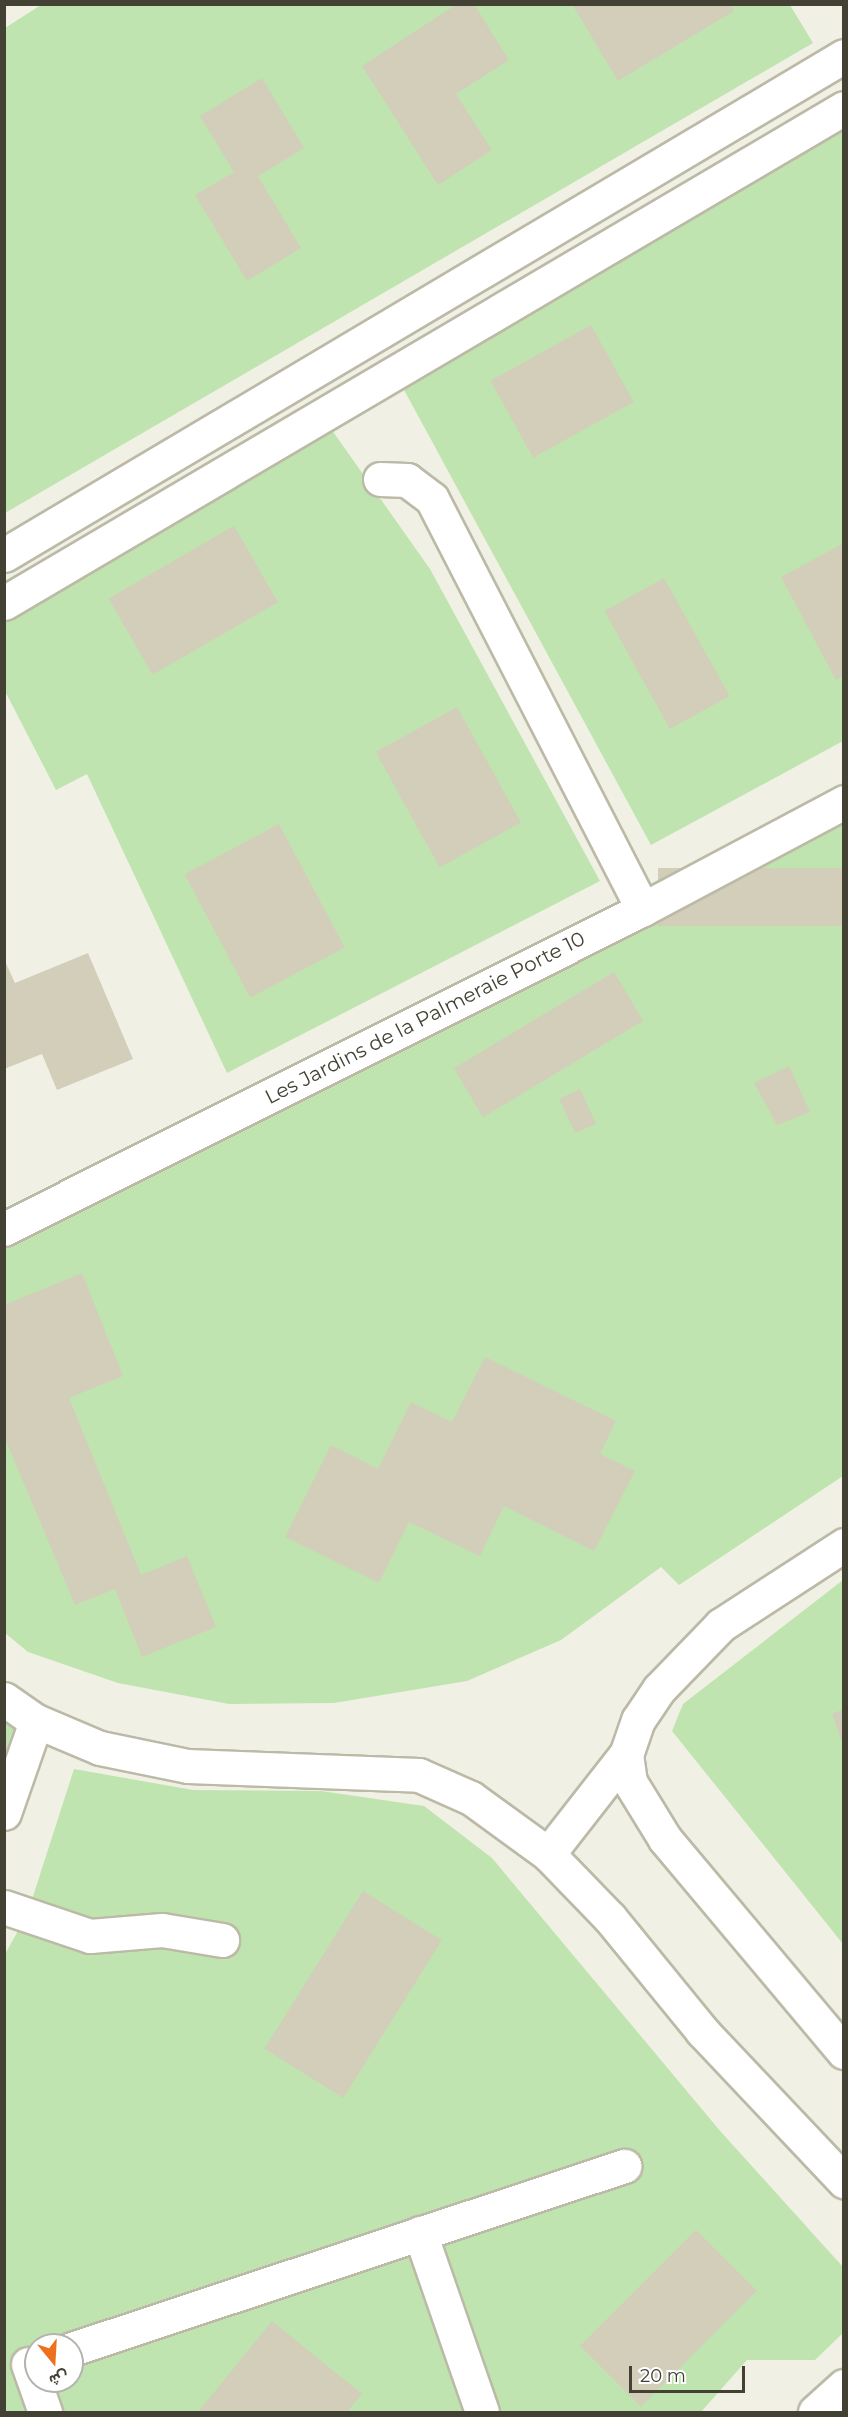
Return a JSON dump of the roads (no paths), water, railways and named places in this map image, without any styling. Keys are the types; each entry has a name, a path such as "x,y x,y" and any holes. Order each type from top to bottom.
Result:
{"street":[{"path":"4,555 843,56"},
{"path":"4,603 843,108"},
{"path":"380,478 407,480 432,499 643,909"},
{"name":"Les Jardins de la Palmeraie Porte 10","path":"4,1228 643,909 843,802"},
{"path":"548,1854 626,1754 638,1720 659,1689 721,1625 843,1545"},
{"path":"4,1699 36,1721 100,1748 188,1766 419,1774 471,1798 548,1854 843,2181"},
{"path":"4,1813 36,1721"},
{"path":"626,1754 630,1782 665,1839 843,2052"},
{"path":"4,1907 90,1936 162,1930 222,1940"},
{"path":"84,2345 624,2166"},
{"path":"420,2233 482,2412"},
{"path":"23,2365 45,2412"},
{"path":"815,2412 843,2386"}]}
